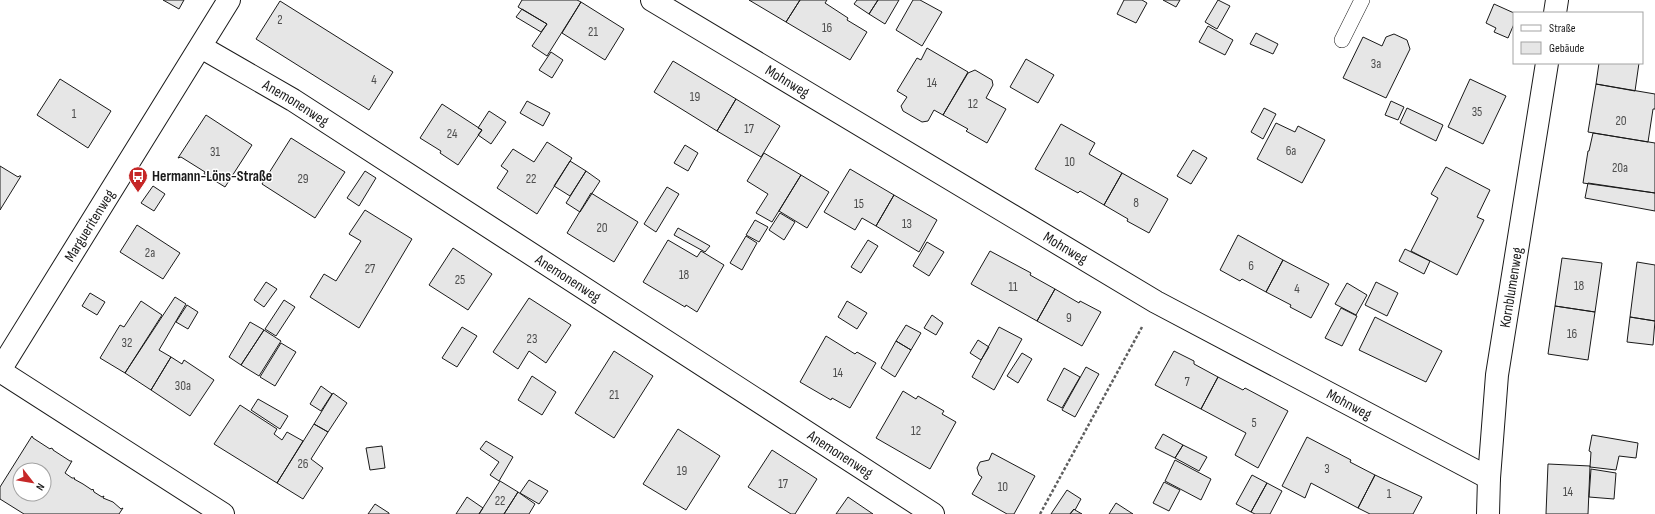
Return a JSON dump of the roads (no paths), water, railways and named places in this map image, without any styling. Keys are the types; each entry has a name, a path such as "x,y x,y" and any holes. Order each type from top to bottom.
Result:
{"street":[{"name":"Margueritenweg","path":"0,370 229,0"},
{"name":"Mohnweg","path":"652,0 1156,302 1489,478"},
{"path":"1555,12 1557,0"},
{"name":"Anemonenweg","path":"201,46 293,100 934,514"},
{"name":"Kornblumenweg","path":"1488,514 1489,478 1497,375 1548,64"},
{"path":"0,370 223,514"}],"lane":[{"path":"1342,40 1362,0"}],"place":[{"name":"Hermann-Löns-Straße","path":"138,193"}]}
